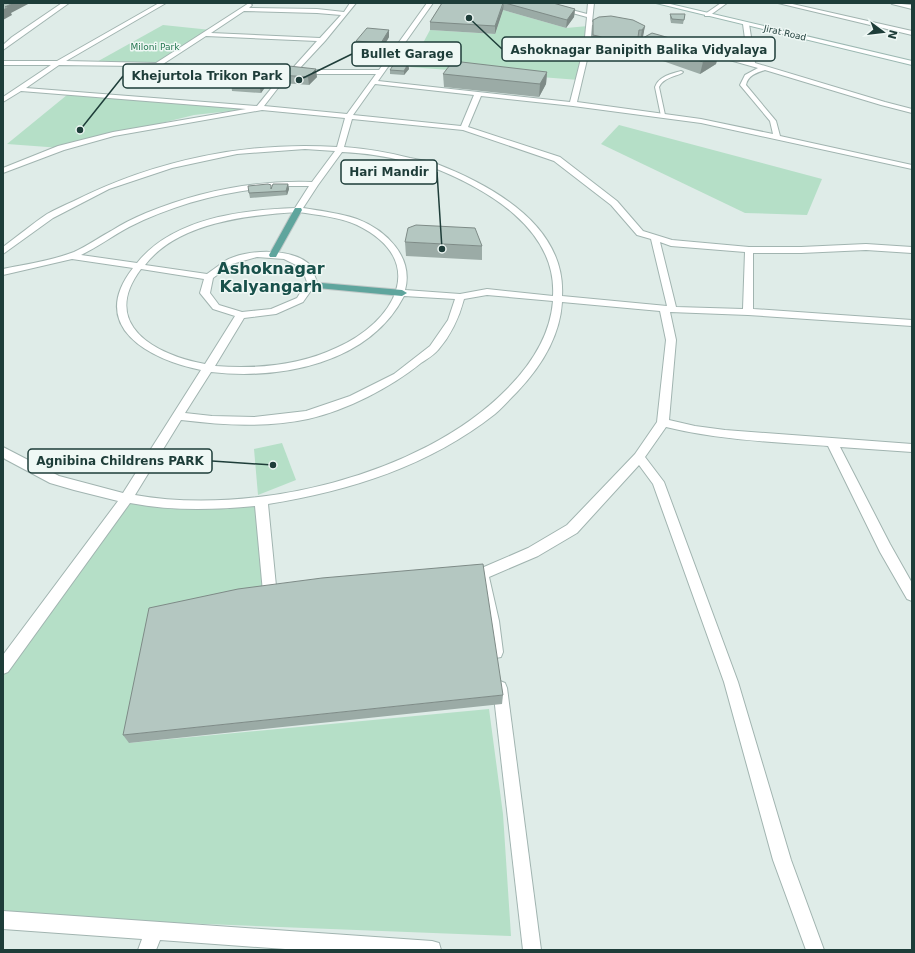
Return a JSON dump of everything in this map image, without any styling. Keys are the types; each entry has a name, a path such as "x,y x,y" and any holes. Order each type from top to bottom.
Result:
{"main road":[{"path":"273,255 298,210"},
{"path":"310,285 402,292"}],"street":[{"path":"3,47 66,3"},
{"path":"3,100 55,64 163,3"},
{"path":"156,65 252,3"},
{"path":"262,108 260,105 277,84 286,74 293,72 323,40 353,3"},
{"path":"298,210 314,184 340,149 349,116 430,3"},
{"path":"539,3 589,16"},
{"path":"573,104 587,47 591,3"},
{"name":"Jirat Road","path":"659,3 912,63"},
{"path":"707,15 724,3"},
{"path":"781,3 912,33"},
{"path":"894,3 912,7"},
{"path":"243,9 317,11 345,14"},
{"path":"588,23 617,26"},
{"path":"746,24 752,65"},
{"path":"204,34 323,40"},
{"path":"698,50 764,68 883,104 912,110"},
{"path":"3,63 156,65 217,70 332,74 380,72"},
{"path":"764,68 746,76 743,80 743,85 773,120 777,138"},
{"path":"373,82 663,115 701,121 912,167"},
{"path":"19,89 262,108 464,128 557,160 614,203 640,233 671,243 749,250 801,250 866,247 912,250"},
{"path":"464,128 478,94"},
{"path":"3,171 62,148 113,134 262,108"},
{"path":"3,251 36,224 60,209 93,193 140,174 197,159 226,154 283,148 340,149 391,155 439,168 482,186 500,198 517,211 543,242 551,259 556,278 558,298 555,320 547,342 535,364 517,387 500,403 465,430 426,453 394,467 352,482 307,493 261,501 192,504 159,503 126,499 61,482 9,456 3,451"},
{"path":"3,272 71,256 87,249 120,228 157,211 193,198 263,185 296,183 314,184"},
{"path":"298,210 332,215 360,223 382,236 397,252 404,271 402,292 393,309 378,326 358,341 332,353 302,363 270,370 238,372 207,369 172,361 145,346 128,328 122,308 125,286 138,266 163,245 181,234 209,223 239,215 271,211 298,210"},
{"path":"466,575 482,574 532,552 572,528 639,456 663,422 671,340 668,309 655,238"},
{"path":"748,312 749,250"},
{"path":"257,254 273,255 286,256 306,266 312,282 300,300 273,312 241,315 216,307 205,294 209,277 229,262 257,254"},
{"path":"71,256 209,277"},
{"path":"402,292 460,297 487,292 668,309 748,312 912,323"},
{"path":"179,416 212,420 254,420 307,415 354,398 398,376 434,348 454,320 460,297"},
{"path":"3,667 7,654 126,499 241,315"},
{"path":"663,422 695,430 725,434 912,448"},
{"path":"832,443 885,548 912,595"},
{"path":"639,456 658,482 731,682 782,860 815,950"},
{"path":"261,501 270,592 294,590"},
{"path":"482,574 492,621 532,950"},
{"path":"3,920 155,930 274,944 432,950"},
{"path":"147,950 155,930"}],"lane":[{"path":"663,115 657,87 658,83 661,80 681,72"}],"green space":[{"path":"503,10 566,28 588,26 579,80 410,67 430,30 495,34"},
{"name":"Miloni Park","path":"163,25 211,30 156,65 93,64"},
{"path":"67,95 249,109 194,115 61,148 7,144"},
{"path":"619,125 822,179 807,215 745,213 601,144"},
{"path":"282,443 296,480 258,495 254,449"},
{"path":"126,499 186,504 261,501 270,592 129,743 489,709 503,814 511,936 3,916 3,670"}],"building":[{"path":"3,3 13,3 5,7 9,7 3,10"},
{"path":"442,3 503,3 495,26 430,22"},
{"path":"505,3 553,3 575,9 567,20"},
{"path":"670,14 685,14 684,20 672,19"},
{"path":"611,16 633,20 645,26 642,30 639,30 638,37 602,37 593,35 593,20 599,17"},
{"path":"367,28 389,30 381,43 356,41"},
{"path":"652,33 719,52 703,62 639,40"},
{"path":"396,61 408,63 404,71 390,70"},
{"path":"453,61 547,72 540,84 443,74"},
{"path":"289,66 316,69 308,77 280,75"},
{"path":"273,184 288,184 286,191 249,193 248,186 271,185 271,189"},
{"path":"416,225 475,228 482,246 405,242 408,228"},
{"path":"483,564 503,695 123,735 149,608 238,589 322,578"}],"place":[{"name":"Ashoknagar Banipith Balika Vidyalaya","path":"469,18"},
{"name":"Bullet Garage","path":"299,80"},
{"name":"Khejurtola Trikon Park","path":"80,130"},
{"name":"Hari Mandir","path":"442,249"},
{"name":"Agnibina Childrens PARK","path":"273,465"}],"district":[{"name":"Ashoknagar Kalyangarh","path":"271,277"}]}
